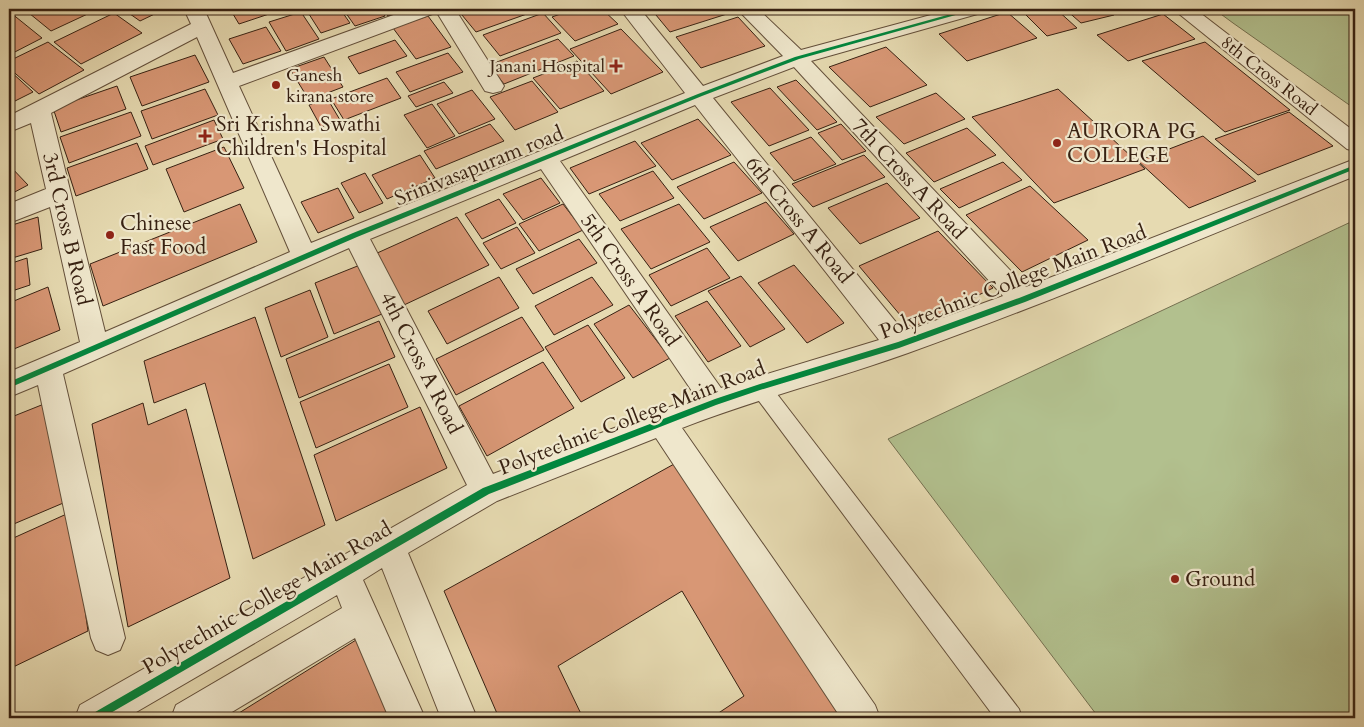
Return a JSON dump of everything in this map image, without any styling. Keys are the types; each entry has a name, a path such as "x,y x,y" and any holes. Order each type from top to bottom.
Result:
{"street":[{"path":"228,83 428,9"},
{"path":"445,9 493,86"},
{"path":"630,9 700,94"},
{"name":"7th Cross A Road","path":"747,9 797,58 1022,300"},
{"name":"Srinivasapuram road","path":"9,385 355,235 700,94 797,58 932,14 974,9"},
{"name":"8th Cross Road","path":"1183,9 1355,144"},
{"path":"9,125 39,110 198,18 305,257"},
{"name":"6th Cross A Road","path":"700,94 899,345"},
{"name":"3rd Cross B Road","path":"39,110 95,348"},
{"name":"5th Cross A Road","path":"546,158 715,402"},
{"name":"Polytechnic College Main Road","path":"93,718 486,491 715,402 899,345 1022,300 1355,167"},
{"path":"9,214 58,194"},
{"name":"4th Cross A Road","path":"355,235 486,491"},
{"path":"48,368 108,638"},
{"path":"662,423 862,718"},
{"path":"390,547 460,718"},
{"path":"344,574 407,718"},
{"path":"189,718 361,615"}],"lane":[{"path":"760,387 1010,718"}],"green space":[{"path":"1214,9 1355,9 1355,109 1233,23"},
{"name":"Ground","path":"1355,220 1355,718 1099,718 888,439"}],"building":[{"path":"24,9 91,9 94,11 51,31"},
{"path":"123,9 165,9 140,21"},
{"path":"230,9 284,9 239,24"},
{"path":"313,9 340,9 350,23 321,33 307,11"},
{"path":"343,9 380,9 385,16 355,26"},
{"path":"383,9 409,9 388,16"},
{"path":"457,9 538,9 538,10 476,32"},
{"path":"574,9 602,9 618,24 575,41 552,17"},
{"path":"651,9 726,9 730,13 670,32"},
{"path":"1020,9 1056,9 1077,28 1047,36"},
{"path":"1065,9 1107,9 1114,15 1081,23"},
{"path":"301,12 319,39 286,51 269,22"},
{"path":"1007,12 1037,38 967,61 939,34"},
{"path":"11,13 42,38 9,55 9,14"},
{"path":"114,13 142,33 81,64 54,42"},
{"path":"543,13 561,33 500,56 483,35"},
{"path":"1163,14 1195,39 1128,61 1097,35"},
{"path":"428,16 451,47 416,59 393,28"},
{"path":"738,17 765,46 701,68 676,37"},
{"path":"266,27 281,51 243,64 229,39"},
{"path":"621,29 663,72 611,94 570,49"},
{"path":"558,39 574,56 504,84 489,65"},
{"path":"395,40 407,56 359,74 348,57"},
{"path":"48,42 84,70 39,94 9,68 9,61"},
{"path":"1205,42 1290,110 1225,132 1142,61"},
{"path":"886,47 927,85 870,107 829,67"},
{"path":"448,53 463,72 410,92 396,72"},
{"path":"195,55 209,82 142,106 130,77"},
{"path":"324,57 343,87 309,100 290,69"},
{"path":"577,61 604,91 560,109 533,78"},
{"path":"9,70 33,92 9,104"},
{"path":"387,78 401,98 344,120 331,99"},
{"path":"796,80 837,122 817,130 777,87"},
{"path":"532,81 558,112 515,130 490,97"},
{"path":"444,82 453,93 416,107 408,96"},
{"path":"117,86 126,109 61,132 53,108"},
{"path":"770,88 809,130 769,146 731,102"},
{"path":"205,89 218,115 152,139 141,111"},
{"name":"AURORA PG COLLEGE","path":"1058,89 1145,169 1054,203 972,117"},
{"path":"472,90 495,119 459,134 437,104"},
{"path":"936,93 965,119 904,144 876,117"},
{"path":"327,98 340,120 321,127 309,105"},
{"path":"432,104 455,136 427,148 404,115"},
{"path":"131,112 141,136 69,163 60,137"},
{"path":"1289,112 1333,146 1258,175 1215,139"},
{"path":"698,119 731,155 672,180 641,143"},
{"path":"214,120 223,139 153,165 145,146"},
{"path":"490,124 504,141 436,169 424,151"},
{"path":"841,124 866,151 842,160 818,133"},
{"path":"967,128 996,155 934,182 906,153"},
{"path":"1203,136 1256,181 1189,208 1138,161"},
{"path":"811,137 836,164 794,181 770,153"},
{"path":"635,141 656,166 589,194 570,168"},
{"path":"137,143 148,169 76,196 67,168"},
{"path":"224,147 244,188 184,212 166,169"},
{"path":"420,155 435,178 387,199 372,175"},
{"path":"864,155 885,177 813,207 792,184"},
{"path":"734,162 762,193 704,219 677,187"},
{"path":"1003,162 1022,180 959,208 940,189"},
{"path":"9,165 28,185 9,195"},
{"path":"653,171 674,198 620,221 599,194"},
{"path":"365,173 383,203 359,213 341,183"},
{"path":"541,178 560,203 523,220 503,194"},
{"path":"887,183 920,218 860,244 828,208"},
{"path":"1030,186 1088,240 1022,272 966,215"},
{"path":"338,188 354,218 318,233 301,202"},
{"path":"499,199 516,223 482,239 465,214"},
{"path":"766,202 794,234 738,261 710,227"},
{"path":"240,204 257,242 103,306 90,264"},
{"path":"563,204 583,230 539,251 519,224"},
{"path":"679,204 710,242 651,269 621,229"},
{"path":"38,217 42,249 9,259 9,226"},
{"path":"457,217 489,265 404,305 375,254"},
{"path":"517,227 535,253 501,269 483,243"},
{"path":"938,231 993,288 911,328 859,266"},
{"path":"579,239 597,263 533,294 516,269"},
{"path":"707,248 730,278 671,306 649,275"},
{"path":"27,258 30,285 9,292 9,264"},
{"path":"360,265 382,314 334,334 315,283"},
{"path":"794,265 844,323 807,343 758,283"},
{"path":"741,276 785,329 750,347 708,291"},
{"path":"499,277 519,308 447,344 428,311"},
{"path":"592,277 613,305 554,335 535,306"},
{"path":"48,287 60,330 9,351 9,303"},
{"path":"310,290 328,337 281,357 265,308"},
{"path":"707,301 741,346 708,362 675,316"},
{"path":"629,305 670,358 633,378 594,324"},
{"path":"255,317 325,525 253,559 205,383 154,403 144,361"},
{"path":"522,317 544,350 456,395 436,359"},
{"path":"379,321 395,357 299,398 286,359"},
{"path":"588,325 625,378 581,402 545,347"},
{"path":"543,362 574,408 487,456 459,406"},
{"path":"389,364 408,407 316,448 300,402"},
{"path":"54,400 68,501 9,526 9,418"},
{"path":"143,403 148,425 186,409 230,578 128,627 92,424"},
{"path":"420,407 447,468 336,521 314,455"},
{"path":"685,458 856,718 711,718 744,696 682,591 558,666 583,718 499,718 444,591"},
{"path":"71,512 88,631 9,669 9,540"},
{"path":"356,640 391,718 231,718"}],"cycle path":[{"path":"9,385 355,235 700,95 797,58 974,9"},
{"path":"93,718 486,491 715,402 899,345 1022,300 1355,167"}],"place":[{"name":"Janani Hospital","path":"616,66"},
{"name":"Ganesh kirana store","path":"276,85"},
{"name":"Sri Krishna Swathi Children's Hospital","path":"205,136"},
{"name":"AURORA PG COLLEGE","path":"1057,143"},
{"name":"Chinese Fast Food","path":"110,235"},
{"name":"Ground","path":"1175,579"}]}
